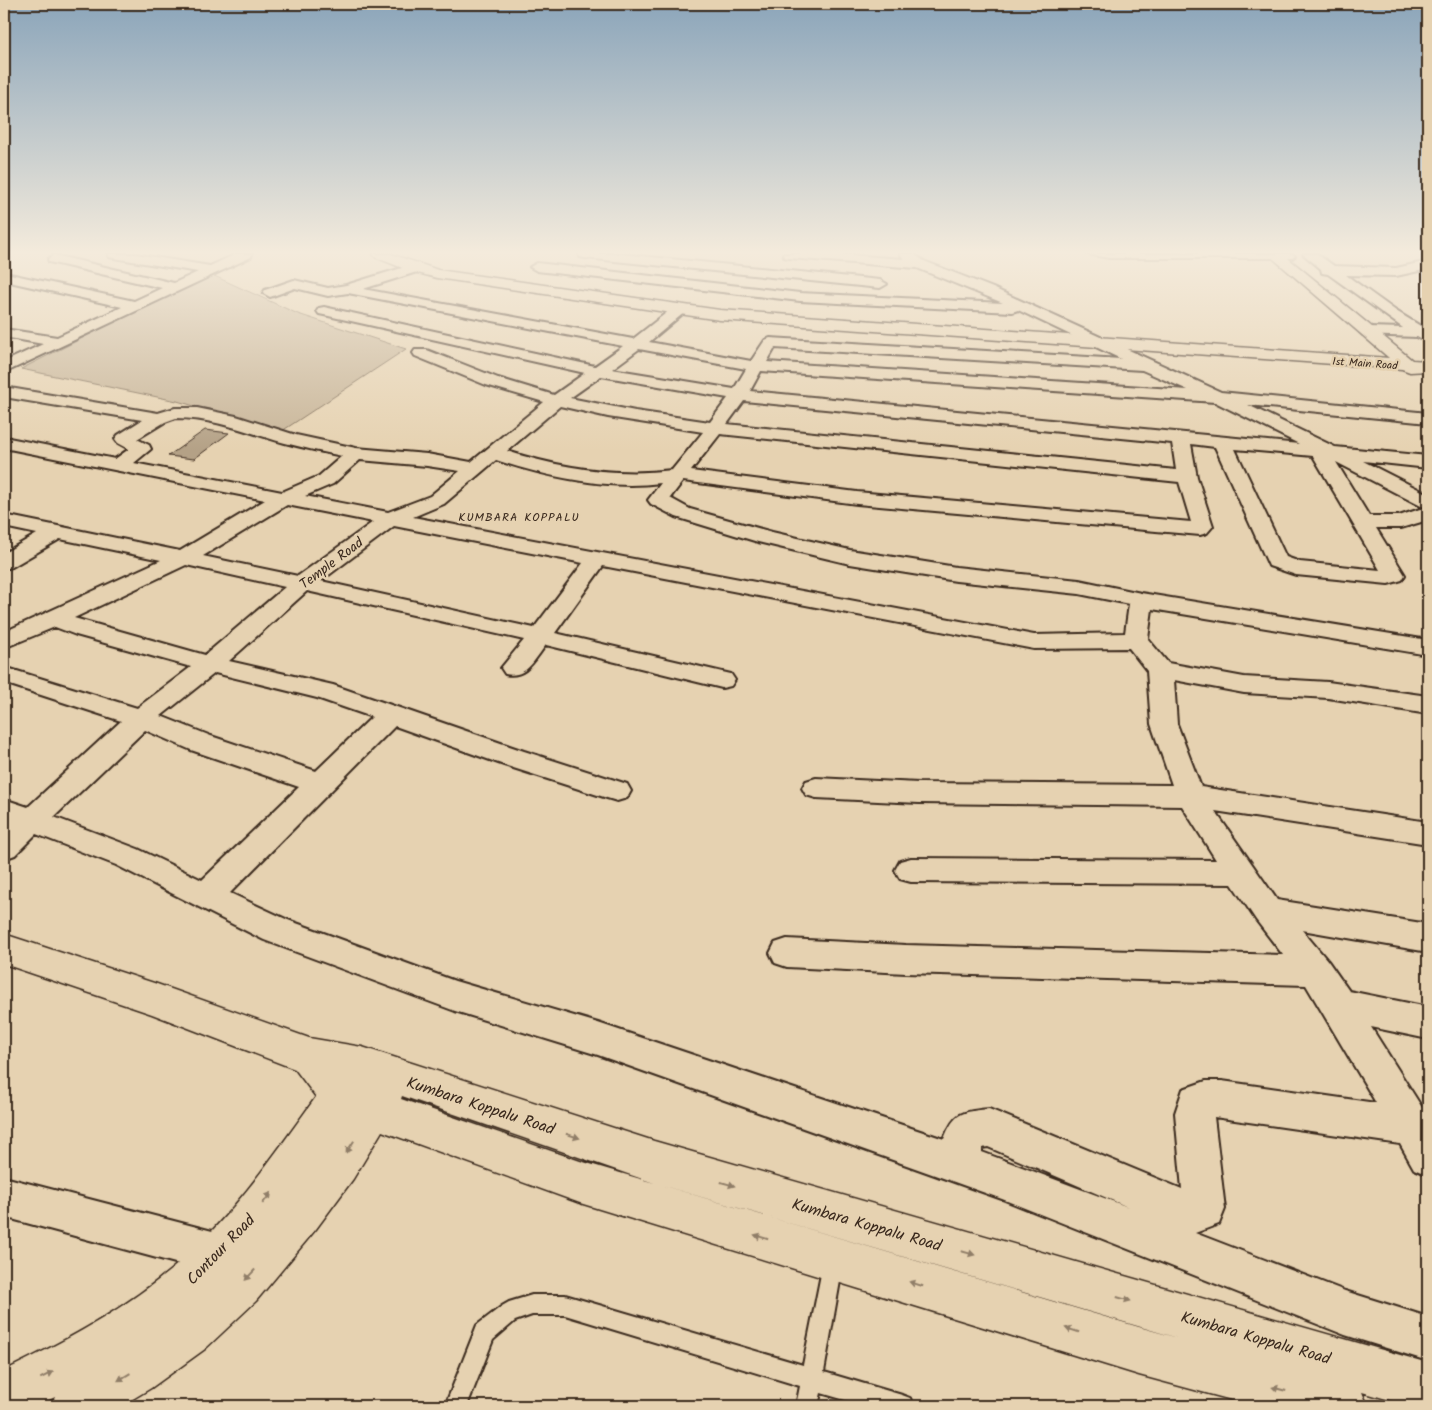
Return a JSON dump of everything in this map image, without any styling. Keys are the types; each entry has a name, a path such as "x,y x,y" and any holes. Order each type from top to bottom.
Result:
{"street":[{"path":"4,368 107,320"},
{"path":"364,320 598,371 739,395 1428,462"},
{"path":"502,320 754,366 1218,397 1428,418"},
{"name":"Temple Road","path":"4,847 18,815 210,664 303,583 390,519 437,500 492,452 557,400 635,345 666,320"},
{"name":"1st Main Road","path":"786,320 1428,366"},
{"path":"1052,320 1145,365 1218,397 1428,502"},
{"path":"1355,320 1428,382"},
{"path":"1370,320 1428,366"},
{"path":"1404,320 1426,335"},
{"path":"1368,332 1426,335"},
{"path":"4,333 58,342"},
{"path":"1145,365 770,343 754,366 739,395 658,500 683,513 766,537 850,557 956,574 1079,587 1141,600 1428,647"},
{"path":"421,353 502,385 557,400 642,418 715,428 1187,477"},
{"path":"4,392 159,418"},
{"path":"117,466 142,449 124,439 159,418 175,413 197,413 356,454 427,460 474,468"},
{"path":"492,452 530,465 583,475 645,479 678,475 857,498 1200,529 1203,526 1187,477 1181,439"},
{"path":"4,443 1034,642 1136,640"},
{"path":"1223,443 1277,561 1296,568 1388,578 1394,575 1363,522 1327,453"},
{"path":"4,641 182,558 284,498 326,480 356,454"},
{"path":"1363,522 1401,522 1428,514"},
{"path":"4,521 303,583 722,680"},
{"path":"4,562 56,532"},
{"path":"514,668 540,637 598,558"},
{"path":"1141,600 1136,640 1160,670 1164,724 1190,796 1267,911 1316,972 1338,1004 1420,1141"},
{"path":"54,619 84,630 210,664 324,691 514,758 617,791"},
{"path":"1160,670 1244,685 1328,690 1428,706"},
{"path":"4,674 142,718 201,743 320,783"},
{"path":"206,896 391,714"},
{"path":"816,788 919,793 1190,796 1428,833"},
{"path":"18,815 127,857 276,930 455,996 598,1040 962,1165 1345,1313 1428,1339"},
{"path":"911,870 1241,872"},
{"path":"1267,911 1428,938"},
{"path":"4,949 157,1000 309,1056 367,1087 580,1182 1139,1351 1342,1406"},
{"path":"787,953 906,959 1316,972"},
{"path":"1338,1004 1428,1023"},
{"path":"76,1406 134,1371 188,1332 240,1285 301,1214 338,1164 367,1087"},
{"name":"Contour Road","path":"4,1397 76,1361 112,1339 181,1290 220,1254 367,1087"},
{"name":"Kumbara Koppalu Road","path":"367,1087 654,1162 1428,1387"},
{"path":"962,1165 963,1141 970,1130 989,1128 1192,1214 1204,1209 1194,1113 1196,1102 1206,1099 1222,1099 1420,1141"},
{"path":"4,1197 220,1254"}],"lane":[{"path":"807,1406 834,1259"},
{"path":"456,1406 486,1333 509,1313 532,1305 565,1305 902,1406"}],"shaded area":[{"path":"119,320 316,320 406,349 282,431 177,401 21,369"}],"building":[{"path":"205,430 229,433 194,459 168,456"}],"district":[{"name":"KUMBARA KOPPALU","path":"519,517"}]}
